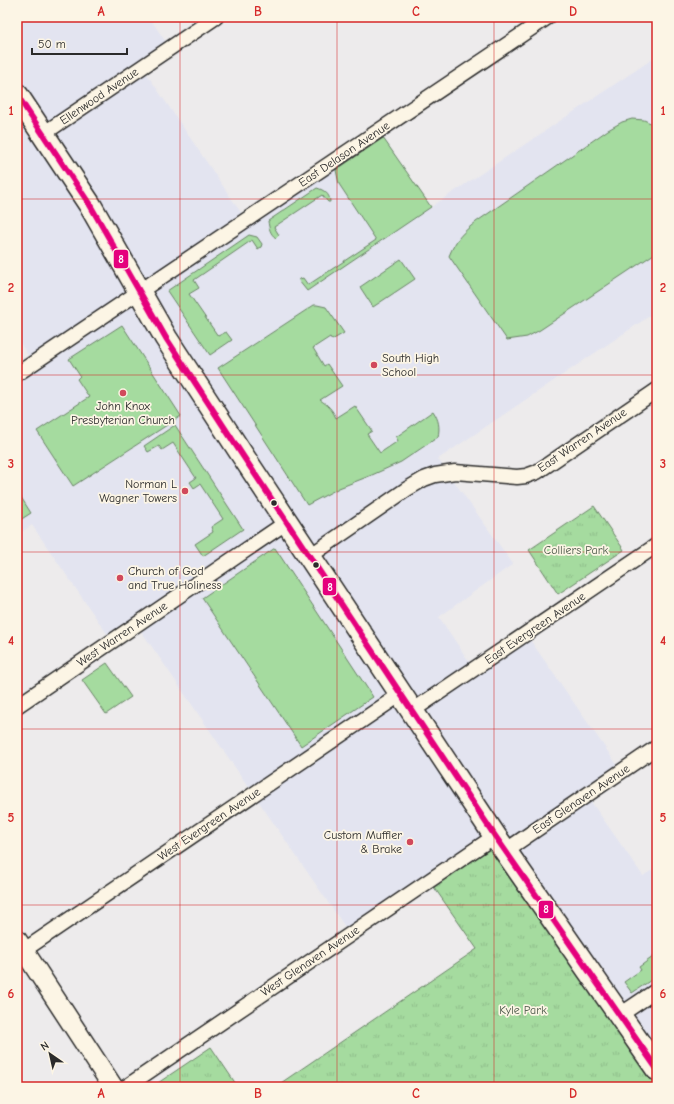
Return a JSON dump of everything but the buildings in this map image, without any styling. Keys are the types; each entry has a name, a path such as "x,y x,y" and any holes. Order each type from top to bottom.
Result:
{"main road":[{"path":"18,101 43,134 90,205 166,338 287,522 500,843 657,1069"}],"street":[{"name":"Ellenwood Avenue","path":"43,134 216,17"},
{"name":"East Delason Avenue","path":"17,374 548,17"},
{"name":"East Warren Avenue","path":"310,556 407,489 424,479 435,475 455,472 517,477 526,476 537,472 657,390"},
{"name":"West Warren Avenue","path":"17,706 287,522"},
{"name":"East Evergreen Avenue","path":"407,702 657,545"},
{"name":"West Evergreen Avenue","path":"19,948 407,702"},
{"name":"East Glenaven Avenue","path":"500,843 657,747"},
{"name":"West Glenaven Avenue","path":"126,1087 500,843"},
{"path":"19,948 113,1087"},
{"path":"620,1015 657,990"}],"shaded area":[{"path":"17,17 149,17 170,48 142,67 246,220 379,131 431,207 657,56 657,311 438,459 513,564 439,617 474,669 526,634 622,772 587,796 643,876 657,867 657,1087 477,949 429,881 350,934 137,625 112,641 32,525 17,535 17,374 33,363 17,338"}],"green space":[{"path":"632,119 644,120 657,126 657,252 540,330 527,337 507,340 449,256 454,245 463,233 476,222 608,130 622,122"},
{"path":"383,138 431,207 307,291 299,281 300,279 303,278 308,285 376,240 339,184 336,170"},
{"path":"317,188 326,193 330,202 328,202 322,195 274,227 279,235 276,238 272,235 268,221"},
{"path":"249,235 257,237 262,244 261,247 258,249 252,240 194,280 199,288 189,294 218,336 226,332 232,340 210,355 167,291"},
{"path":"401,259 415,279 373,307 360,287"},
{"path":"314,305 326,307 344,333 332,340 330,337 313,348 324,366 327,364 342,386 320,400 330,408 336,418 355,406 372,431 367,434 380,453 398,441 396,437 433,411 437,417 439,430 438,437 401,462 339,488 307,505 218,368"},
{"path":"122,325 181,416 73,486 37,431 89,397 77,379 80,376 69,359"},
{"path":"175,425 243,529 203,556 195,544 213,532 211,527 223,519 200,484 194,488 190,482 196,478 173,443 162,450 159,446 148,452 144,446"},
{"path":"17,491 31,513 17,522"},
{"name":"Colliers Park","path":"594,506 624,550 558,594 529,550"},
{"path":"275,548 373,697 301,746 202,598"},
{"path":"107,663 131,697 106,714 82,680"},
{"name":"Kyle Park","path":"495,836 657,1069 657,1087 275,1087 477,949 429,880"},
{"path":"657,954 657,976 632,993 624,982 641,970 639,967"},
{"path":"211,1047 238,1087 152,1087"}],"transit line":[{"name":"8","path":"17,95 90,205 166,338 241,453 495,836 657,1069"}],"place":[{"name":"South High School","path":"374,365"},
{"name":"John Knox Presbyterian Church","path":"123,393"},
{"name":"Norman L Wagner Towers","path":"185,491"},
{"name":"Church of God and True Holiness","path":"120,578"},
{"name":"Custom Muffler & Brake","path":"410,842"}]}
